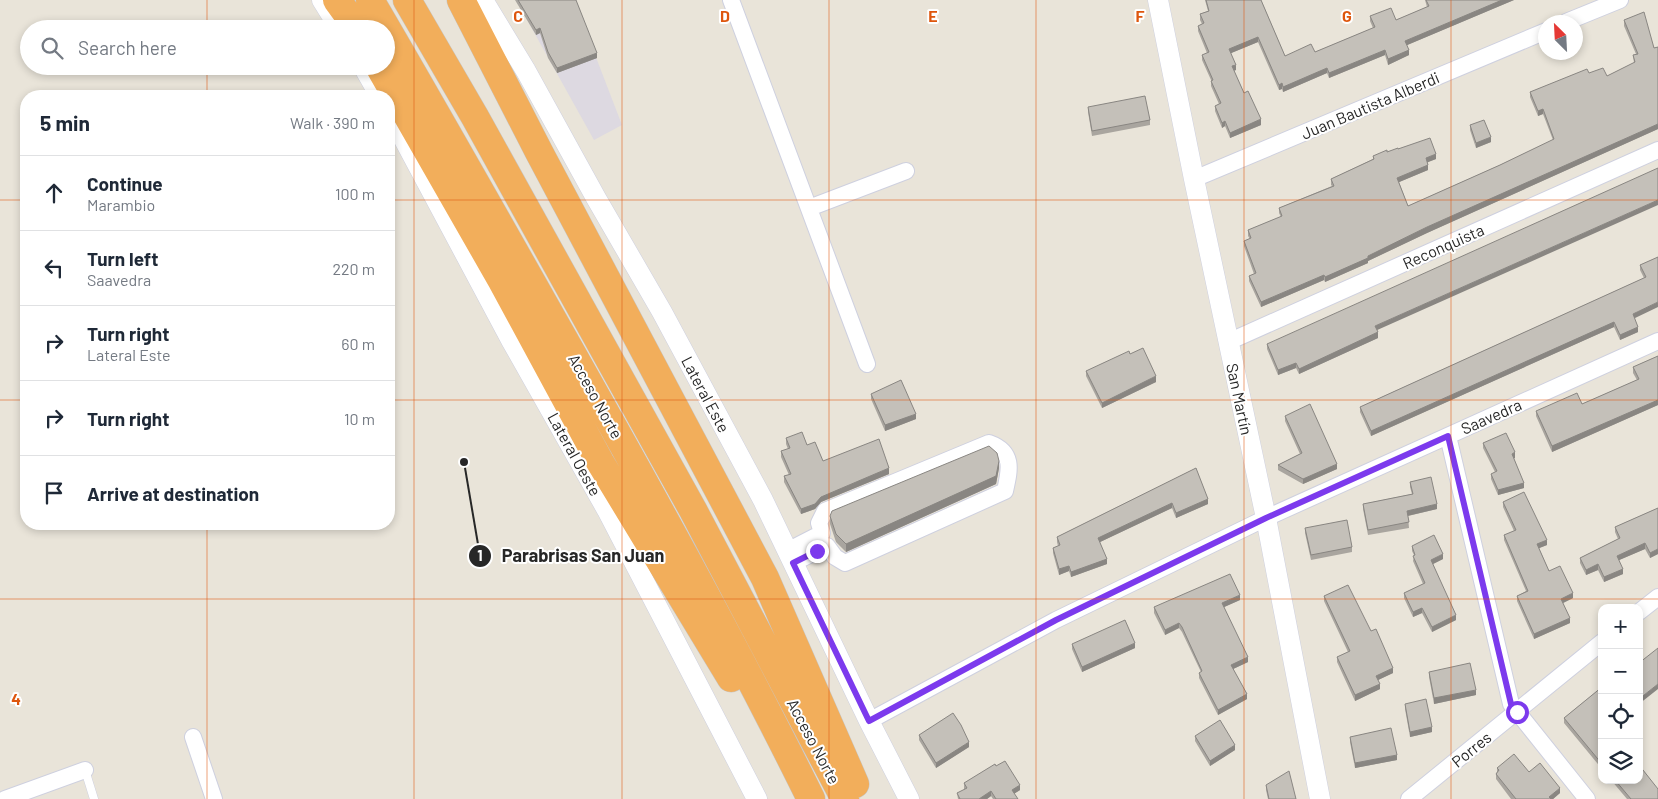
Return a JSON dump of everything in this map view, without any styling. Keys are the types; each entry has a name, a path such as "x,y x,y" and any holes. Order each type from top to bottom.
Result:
{"highway":[{"path":"337,0 351,20"},
{"name":"Acceso Norte","path":"370,0 382,20"},
{"name":"Acceso Norte","path":"407,0 475,118 693,510 845,799"},
{"path":"461,0 765,578 861,799"},
{"name":"Acceso Norte","path":"395,43 666,520 812,799"},
{"path":"384,75 393,90"},
{"path":"395,94 502,281 600,462 805,799"}],"street":[{"path":"322,0 334,20"},
{"name":"Lateral Este","path":"483,0 526,71 662,312 763,500 869,721 909,799"},
{"path":"731,0 867,364"},
{"name":"San Martín","path":"1158,0 1266,518 1320,799"},
{"path":"1583,15 1620,0"},
{"name":"Juan Bautista Alberdi","path":"1194,179 1538,34"},
{"path":"368,75 377,90"},
{"name":"Lateral Oeste","path":"395,121 512,340 607,510 757,799"},
{"name":"Reconquista","path":"1228,342 1658,150"},
{"path":"809,208 906,171"},
{"name":"Saavedra","path":"869,721 1056,620 1266,518 1658,340"},
{"path":"1448,436 1511,704 1587,799"},
{"path":"989,443 1000,447 1006,454 1010,470 1005,490 845,563 834,557 827,546 790,557 822,533 819,523 825,511 989,443"},
{"path":"1643,609 1658,597"},
{"name":"Porres","path":"1409,799 1598,645"},
{"path":"193,737 214,799"},
{"path":"5,799 85,770"}],"lane":[{"path":"85,770 94,799"}],"shaded area":[{"path":"516,0 574,0 622,125 594,140"}],"building":[{"path":"518,0 576,0 597,53 557,68 548,52 540,28 536,30"},
{"path":"1206,0 1261,0 1285,56 1311,44 1315,52 1375,27 1370,16 1391,8 1396,20 1429,6 1426,0 1502,0 1405,41 1409,50 1388,59 1385,50 1329,73 1327,68 1283,87 1282,83 1279,85 1258,37 1229,49 1236,65 1232,66 1244,93 1248,91 1261,119 1230,133 1225,121 1222,123 1215,106 1221,103 1202,55 1209,52 1198,26 1204,23 1200,14 1209,11"},
{"path":"1644,12 1654,48 1658,47 1658,124 1427,227 1368,256 1368,258 1261,302 1249,276 1256,273 1244,241 1251,238 1248,230 1282,216 1279,208 1334,186 1331,179 1374,159 1373,156 1387,150 1387,152 1430,138 1436,154 1426,158 1428,165 1397,178 1408,206 1554,139 1543,109 1538,111 1530,92 1587,69 1589,73 1603,68 1607,76 1635,62 1633,55 1638,54 1624,20"},
{"path":"1145,96 1150,120 1092,131 1088,107"},
{"path":"1484,120 1491,137 1476,143 1470,125"},
{"path":"1658,168 1658,200 1375,326 1378,332 1299,369 1296,363 1278,370 1267,344"},
{"path":"1658,257 1658,302 1633,314 1638,327 1620,335 1614,322 1371,431 1360,407 1646,277 1640,265"},
{"path":"1143,348 1156,376 1102,403 1086,371 1129,351 1130,354"},
{"path":"1658,356 1658,400 1552,446 1536,411 1577,393 1582,404 1639,379 1633,367"},
{"path":"901,380 916,414 885,425 871,394"},
{"path":"1310,404 1337,464 1303,479 1278,465 1302,453 1285,416"},
{"path":"802,432 807,445 815,442 823,461 879,439 889,468 821,497 815,504 801,509 784,476 791,474 781,451 790,448 786,438"},
{"path":"1506,433 1515,452 1512,454 1524,483 1498,490 1491,474 1497,471 1483,443"},
{"path":"989,446 997,453 999,461 996,476 846,544 836,534 830,516 832,511"},
{"path":"1196,468 1208,499 1176,513 1172,503 1098,538 1107,559 1071,572 1069,566 1059,569 1053,548 1060,545 1057,537"},
{"path":"1431,477 1437,504 1407,511 1409,522 1368,530 1363,504 1413,494 1410,482"},
{"path":"1524,492 1547,540 1537,544 1549,571 1560,566 1573,593 1561,599 1570,618 1534,634 1517,596 1528,591 1504,535 1516,530 1503,502"},
{"path":"1658,508 1658,549 1650,553 1645,543 1617,556 1623,569 1604,577 1598,564 1586,570 1580,558 1620,538 1615,527"},
{"path":"1347,520 1352,547 1311,555 1305,528"},
{"path":"1434,535 1443,554 1431,560 1456,615 1432,627 1422,608 1413,612 1404,593 1425,583 1413,556 1415,555 1412,546"},
{"path":"1230,574 1240,595 1222,603 1248,657 1231,665 1247,694 1218,710 1199,673 1202,671 1182,627 1179,623 1165,630 1154,607"},
{"path":"1348,585 1371,631 1376,629 1393,668 1376,676 1380,684 1355,695 1337,657 1350,651 1324,596"},
{"path":"1125,620 1135,643 1082,667 1072,644"},
{"path":"1658,648 1658,684 1643,696 1643,694 1643,660"},
{"path":"1470,663 1476,690 1434,698 1429,672"},
{"path":"1598,690 1598,759 1564,718"},
{"path":"1426,699 1432,727 1410,732 1405,704"},
{"path":"953,713 969,742 936,763 919,735"},
{"path":"1220,720 1235,745 1210,761 1195,736"},
{"path":"1391,728 1397,755 1355,763 1350,737"},
{"path":"1514,754 1529,772 1540,763 1560,788 1549,797 1551,799 1516,799 1496,774 1499,770 1497,768"},
{"path":"1005,761 1020,785 1012,790 1018,799 996,799 991,791 979,799 960,799 957,793 967,788 964,783 995,764 996,766"},
{"path":"1643,770 1658,789 1658,799 1631,799 1618,784 1643,784"},
{"path":"1289,771 1296,799 1269,799 1266,785"}],"place":[{"name":"Parabrisas San Juan","path":"464,462"}],"route":[{"path":"817,551 793,563 869,721 1056,620 1266,518 1448,436 1511,704 1517,712"}]}
